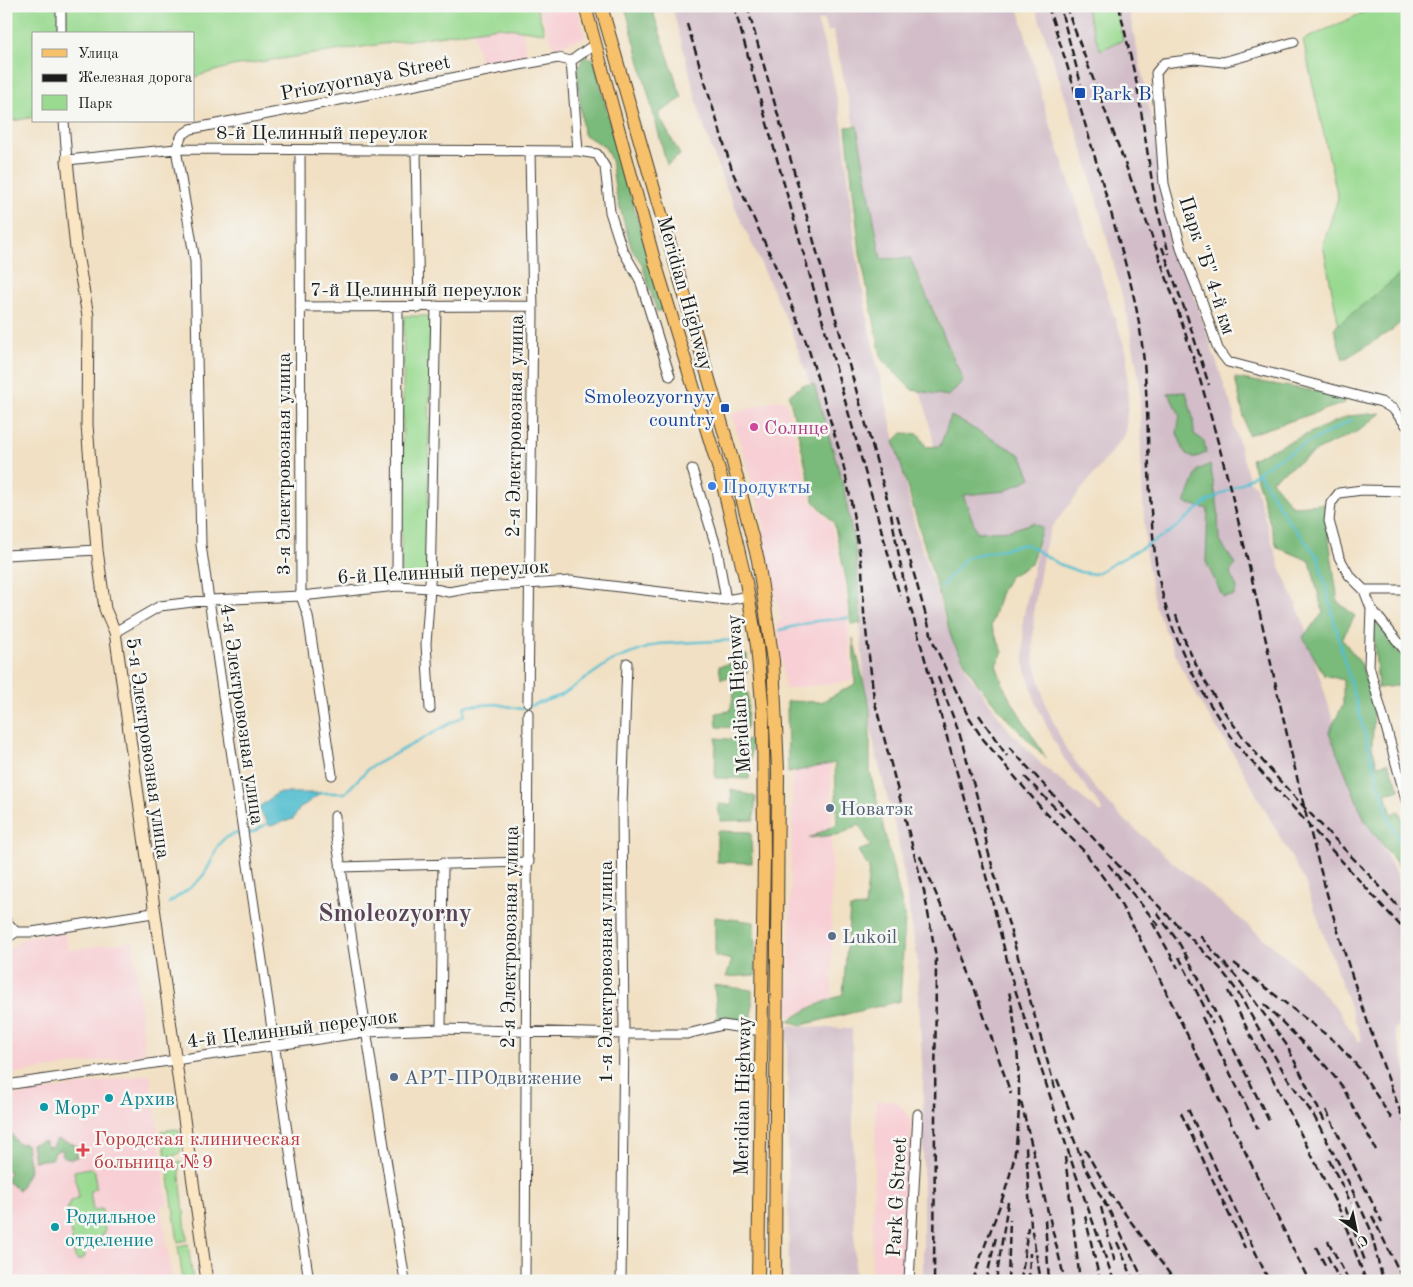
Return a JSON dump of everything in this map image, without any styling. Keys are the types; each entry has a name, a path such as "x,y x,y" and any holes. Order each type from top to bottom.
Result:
{"main road":[{"name":"Meridian Highway","path":"585,6 653,256 720,473 749,596 757,646 763,714 762,1031 758,1281"},
{"name":"Meridian Highway","path":"601,6 730,451 758,560 774,661 778,770 775,1281"},
{"path":"595,44 610,40"},
{"path":"749,596 764,593"}],"street":[{"path":"61,6 61,32"},
{"name":"Парк \"Б\" 4-й км","path":"1294,42 1223,62 1195,58 1164,63 1156,73 1164,184 1182,251 1218,349 1228,362 1381,402 1406,420"},
{"path":"578,151 571,61 595,44"},
{"name":"Priozyornaya Street","path":"176,150 182,135 191,129 558,58 571,61"},
{"path":"64,122 67,160"},
{"name":"8-й Целинный переулок","path":"67,160 176,150 578,151 597,154 605,167 610,212 622,249 640,280 670,376"},
{"name":"4-я Электровозная улица","path":"176,150 195,261 201,545 308,1281"},
{"name":"3-я Электровозная улица","path":"300,150 301,596 308,616 332,775"},
{"path":"416,150 419,308"},
{"name":"2-я Электровозная улица","path":"528,702 533,306 530,151"},
{"name":"5-я Электровозная улица","path":"67,160 76,249 88,316 87,425 96,550 105,609 115,632 153,913 207,1281"},
{"path":"430,708 426,644 430,588 436,306"},
{"name":"7-й Целинный переулок","path":"300,307 419,308 436,306 533,306"},
{"path":"397,586 398,307"},
{"path":"692,469 716,549 726,600"},
{"path":"1407,491 1362,490 1339,493 1331,504 1329,521 1339,557 1349,575 1364,590 1371,608 1407,653"},
{"path":"6,555 96,550"},
{"name":"6-й Целинный переулок","path":"115,632 160,606 208,600 301,596 397,586 430,588 449,592 470,588 571,582 726,600 749,596"},
{"path":"1364,590 1407,590"},
{"path":"1371,608 1369,666 1407,803"},
{"name":"1-я Электровозная улица","path":"620,1281 624,1034 622,806 627,663"},
{"name":"2-я Электровозная улица","path":"525,1281 525,1032 529,862 528,713"},
{"path":"335,816 340,867 405,1281"},
{"path":"340,867 529,862"},
{"path":"441,1029 442,863"},
{"path":"6,939 16,932 32,932 153,913"},
{"path":"6,921 16,932"},
{"name":"4-й Целинный переулок","path":"6,1085 366,1032 441,1029 687,1034 723,1025 762,1031"},
{"name":"Park G Street","path":"909,1281 918,1114"}],"shaded area":[{"path":"538,6 577,6 585,37 554,48"},
{"path":"672,6 1018,6 1046,112 1127,354 1128,402 1125,435 1051,528 1044,551 1034,608 1033,656 1046,706 1065,747 1093,786 1117,813 1300,969 1336,1007 1358,1041 1362,1040 1304,880 1236,758 1204,709 1180,665 1155,606 1146,556 1141,461 1140,385 1128,318 1086,159 1035,6 1085,6 1100,50 1123,40 1115,6 1128,6 1178,247 1234,414 1233,423 1250,482 1255,485 1279,565 1302,618 1346,763 1365,812 1407,896 1407,1017 1394,1030 1407,1072 1407,1281 923,1281 923,1084 917,957 897,833 875,751 864,679 858,593 819,408 789,325 723,181 702,121","holes":["823,19 827,32 833,30 861,157 879,260 926,410 941,475 968,549 1041,531 1023,619 1024,663 1037,706 1051,735 1063,757 1103,810 1101,813 1041,764 1008,729 970,676 948,629 916,530 870,334 855,242 843,129 831,68 817,21"]},
{"path":"499,28 522,30 527,59 481,67 473,31"},
{"path":"779,399 786,401 812,502 831,522 845,583 852,681 785,689 777,622 781,620 762,531 766,530 732,414"},
{"path":"831,751 832,998 788,1018 793,753"},
{"path":"64,932 68,950 133,941 145,1054 6,1075 6,952 25,938"},
{"path":"787,1026 852,1029 855,1281 789,1281"},
{"name":"Городская клиническая больница №9","path":"150,1074 168,1204 161,1206 172,1277 179,1277 180,1281 6,1281 6,1097"},
{"path":"876,1100 897,1101 912,1120 907,1281 871,1281"}],"green space":[{"path":"6,6 536,6 545,33 499,27 232,66 195,77 195,32 32,32 32,117 6,122"},
{"path":"625,6 651,6 682,98 658,114 680,155 667,165"},
{"path":"1085,6 1115,6 1123,40 1100,50"},
{"path":"1378,6 1407,6 1407,286 1341,337 1323,245 1338,198 1303,40"},
{"path":"584,56 594,59 616,147 664,309 657,312 642,264 632,250 616,194 611,160 605,147 583,134 577,70"},
{"path":"857,126 881,259 910,258 963,380 949,396 912,390 882,360 860,253 846,127"},
{"path":"1407,269 1407,317 1392,330 1343,360 1334,328"},
{"path":"404,316 431,316 427,578 401,578"},
{"path":"1235,378 1346,396 1345,403 1248,435"},
{"path":"814,384 843,485 856,554 861,624 851,624 847,584 834,523 814,501 789,395 803,385"},
{"path":"1186,392 1193,418 1194,434 1204,441 1206,453 1194,458 1185,453 1177,433 1180,415 1168,393"},
{"path":"1381,413 1360,430 1318,450 1271,480 1292,506 1324,504 1338,602 1355,616 1342,639 1362,665 1374,712 1372,746 1377,765 1388,763 1400,789 1385,793 1392,814 1399,811 1407,830 1407,877 1365,821 1329,732 1343,705 1343,680 1324,675 1303,637 1323,613 1310,561 1277,547 1251,459 1348,416"},
{"path":"951,416 1021,455 1031,478 1005,491 963,495 977,532 1011,530 1033,523 1042,528 1031,564 1009,577 1000,594 991,626 1003,652 996,665 1006,692 1046,758 1010,722 977,683 952,640 894,441 902,433 919,434 926,447 940,446"},
{"path":"1210,464 1218,509 1219,540 1235,564 1230,573 1237,588 1234,596 1223,597 1206,562 1208,509 1185,503 1198,470"},
{"path":"1372,615 1407,663 1407,685 1378,688"},
{"path":"853,638 870,709 870,772 905,917 900,1001 802,1025 788,1021 810,1008 843,994 850,908 865,907 869,868 858,851 871,846 859,824 842,834 809,838 837,824 835,763 788,773 787,701 821,702 855,684"},
{"path":"732,652 747,655 747,673 721,679 719,666 730,664"},
{"path":"735,687 748,693 747,728 717,727 716,713 730,711"},
{"path":"716,738 752,741 749,779 715,778"},
{"path":"731,789 756,797 754,820 720,821 718,804 732,805"},
{"path":"717,831 751,832 752,863 717,862"},
{"path":"715,917 754,922 756,975 726,977 732,960 715,956"},
{"path":"714,985 752,990 752,1022 718,1019"},
{"path":"179,1130 181,1151 177,1155 166,1157 162,1131"},
{"path":"6,1133 11,1133 17,1143 26,1144 30,1170 19,1190 6,1181 10,1171 6,1170"},
{"path":"57,1139 76,1145 77,1157 71,1159 62,1156 63,1152 61,1149 55,1152 52,1159 34,1161 31,1144 44,1141 48,1147 53,1146"},
{"path":"180,1162 184,1165 179,1167 187,1240 178,1242 167,1164"},
{"path":"89,1168 95,1171 96,1188 90,1191 93,1210 102,1209 105,1232 100,1238 84,1240 85,1257 78,1261 75,1258 67,1210 70,1202 79,1197 74,1171"},
{"path":"188,1244 193,1281 183,1281 178,1246"}],"water":[{"path":"277,793 321,793 300,808 293,819 270,826 258,808"}],"waterway":[{"path":"940,588 967,557 1026,544 1059,564 1080,572 1095,574 1170,532 1208,501 1246,481 1275,460 1352,420"},
{"path":"1258,472 1288,520 1318,557 1343,656 1390,822 1407,854"},
{"path":"780,630 816,621 848,618"},
{"path":"319,793 345,793 369,768 464,716 465,706 496,704 521,709 562,695 611,661 658,644 738,640"},
{"path":"246,833 253,832 270,822"},
{"path":"169,903 200,879 206,872 224,838 241,833"}],"railway":[{"path":"734,6 900,596"},
{"path":"747,6 890,509 905,588 986,876 1012,980 1075,1172 1114,1281"},
{"path":"1048,6 1097,164 1136,307 1144,366 1154,545 1164,601 1183,654 1210,704 1242,751 1407,933"},
{"path":"1066,6 1146,219 1200,380 1231,491 1309,827 1324,883 1362,1007 1407,1129"},
{"path":"1119,6 1137,85 1155,201 1169,254"},
{"path":"1062,14 1081,84"},
{"path":"687,24 733,173 784,285 808,347 842,459 851,501 862,568 864,613 874,699 924,891 936,957 934,1281"},
{"path":"1162,247 1209,385"},
{"path":"897,515 934,644 969,718 983,739 1042,809 1085,852 1113,891 1137,933 1309,1281"},
{"path":"1176,615 1193,658 1216,699 1244,738 1275,776 1407,917"},
{"path":"938,677 961,738 980,808 988,851 1055,1088"},
{"path":"979,715 1007,756"},
{"path":"1009,747 1118,865 1220,968 1237,991 1285,1074 1314,1116 1348,1181 1370,1228 1383,1281"},
{"path":"1025,777 1065,818"},
{"path":"920,856 967,967 1011,1094"},
{"path":"1108,864 1159,926"},
{"path":"1157,913 1179,943 1197,975 1270,1123"},
{"path":"1152,922 1178,968"},
{"path":"1200,936 1239,980 1286,1044 1325,1122"},
{"path":"1179,957 1213,1024"},
{"path":"1234,963 1338,1044 1359,1068 1393,1121"},
{"path":"973,1281 1010,1174 1017,1138 1019,1074 1009,991"},
{"path":"1228,991 1340,1211 1366,1281"},
{"path":"1264,1004 1324,1064 1342,1086 1376,1150"},
{"path":"1202,1017 1258,1129"},
{"path":"1057,1079 1074,1121"},
{"path":"1021,1102 1065,1281"},
{"path":"1188,1109 1269,1281"},
{"path":"1326,1110 1382,1222"},
{"path":"1181,1113 1245,1248"},
{"path":"1064,1114 1084,1165 1106,1206"},
{"path":"1026,1147 1031,1226 1041,1281"},
{"path":"1085,1150 1111,1195 1175,1281"},
{"path":"1065,1157 1080,1281"},
{"path":"1329,1160 1351,1203"},
{"path":"1104,1200 1144,1281"},
{"path":"996,1281 1008,1202"},
{"path":"1101,1207 1115,1263"},
{"path":"1345,1207 1365,1261"},
{"path":"1085,1216 1100,1281"},
{"path":"1372,1216 1404,1281"},
{"path":"1008,1281 1010,1220"},
{"path":"1045,1220 1049,1281"},
{"path":"1021,1281 1028,1227"},
{"path":"986,1281 996,1237"},
{"path":"1328,1241 1349,1281"},
{"path":"1117,1242 1134,1281"},
{"path":"1316,1247 1326,1267"},
{"path":"1029,1281 1030,1253"},
{"path":"1327,1255 1340,1281"}],"place":[{"name":"Park B","path":"1080,93"},
{"name":"Smoleozyornyy country","path":"725,408"},
{"name":"Солнце","path":"754,427"},
{"name":"Продукты","path":"712,486"},
{"name":"Новатэк","path":"830,808"},
{"name":"Lukoil","path":"832,936"},
{"name":"АРТ-ПРОдвижение","path":"394,1077"},
{"name":"Архив","path":"109,1098"},
{"name":"Морг","path":"44,1107"},
{"name":"Городская клиническая больница №9","path":"83,1150"},
{"name":"Родильное отделение","path":"55,1227"}],"district":[{"name":"Smoleozyorny","path":"395,912"}]}
